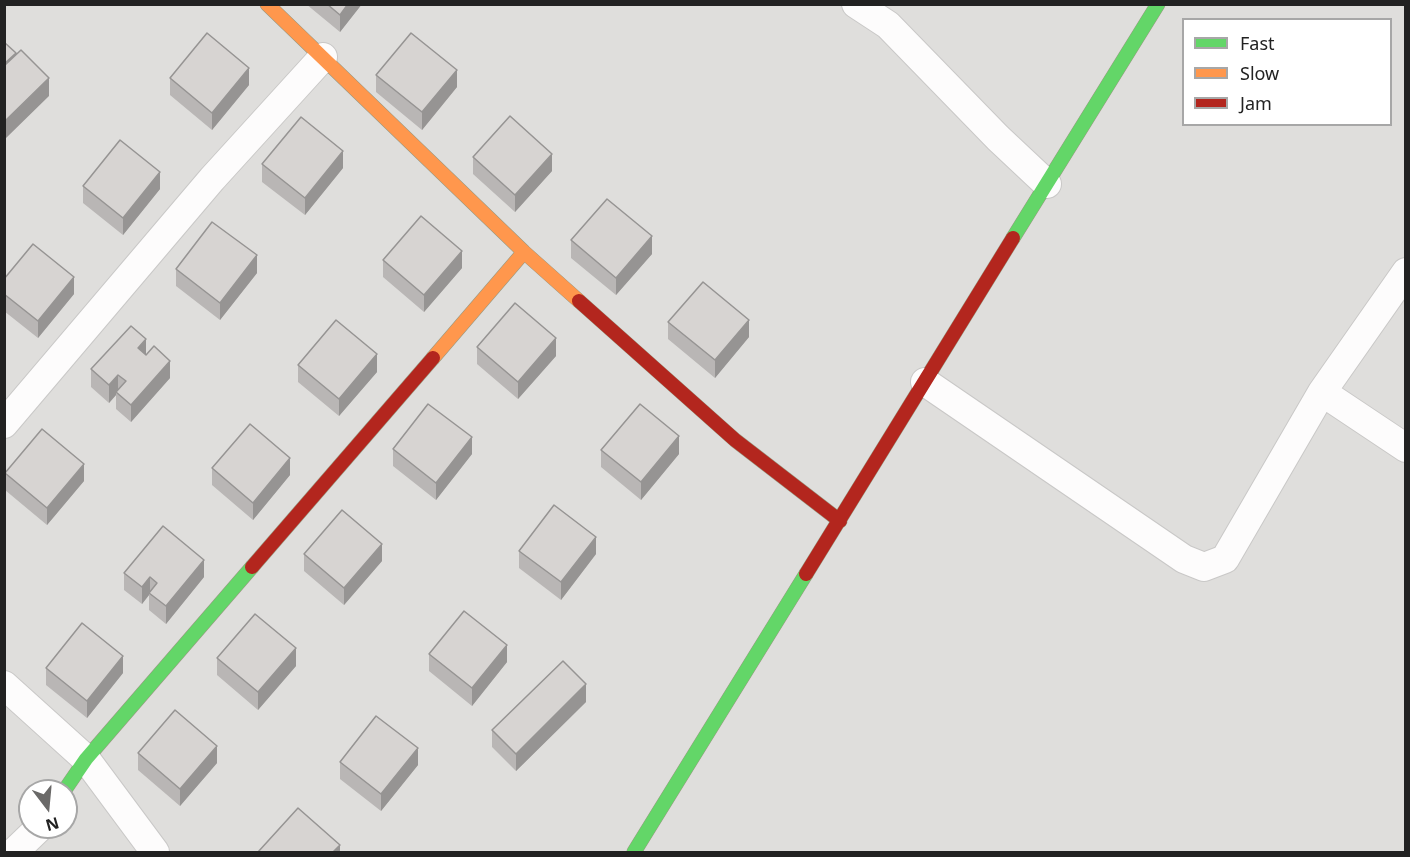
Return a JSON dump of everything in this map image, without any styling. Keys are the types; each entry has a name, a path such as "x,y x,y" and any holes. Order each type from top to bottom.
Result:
{"main road":[{"path":"267,4 524,252 735,440 840,521"},
{"path":"634,852 1158,4"},
{"path":"72,779 86,759 524,252"}],"street":[{"path":"856,4 888,25 998,138 1047,184"},
{"path":"4,424 212,179 323,57"},
{"path":"925,382 1184,559 1204,567 1225,559 1322,392 1406,272"},
{"path":"1322,392 1406,448"},
{"path":"4,685 86,759 155,852"},
{"path":"14,852 28,839"}],"shaded area":[{"path":"5,5 1405,5 1405,852 5,852"}],"building":[{"path":"327,4 348,4 340,15"},
{"path":"207,33 249,68 212,113 170,78"},
{"path":"411,33 457,70 422,112 376,75"},
{"path":"4,42 16,53 4,64"},
{"path":"21,50 49,78 4,122 4,66"},
{"path":"510,116 552,154 515,195 473,157"},
{"path":"301,117 343,151 305,198 262,164"},
{"path":"120,140 160,172 123,218 83,186"},
{"path":"607,199 652,236 616,278 571,240"},
{"path":"421,216 462,251 424,295 383,260"},
{"path":"212,222 257,255 220,303 176,269"},
{"path":"33,244 74,277 38,321 4,294 4,279"},
{"path":"703,282 749,320 715,360 668,322"},
{"path":"515,303 556,338 518,382 477,347"},
{"path":"336,320 377,354 339,399 298,365"},
{"path":"131,326 146,339 138,348 146,355 154,346 170,361 131,405 116,392 126,381 118,375 109,385 91,369"},
{"path":"428,404 472,437 436,483 393,449"},
{"path":"640,404 679,436 641,482 601,450"},
{"path":"250,424 290,458 253,503 212,468"},
{"path":"42,429 84,464 47,508 5,473"},
{"path":"554,505 596,537 561,582 519,551"},
{"path":"342,510 382,544 344,588 304,554"},
{"path":"163,526 204,560 166,606 149,593 157,583 150,577 142,587 124,573"},
{"path":"464,611 507,645 472,688 429,654"},
{"path":"255,614 296,648 258,692 217,658"},
{"path":"82,623 123,656 87,701 46,668"},
{"path":"563,661 586,684 516,754 492,730"},
{"path":"175,710 217,746 180,789 138,753"},
{"path":"376,716 418,748 381,794 340,762"},
{"path":"298,808 340,845 333,852 258,852"}],"traffic: fast":[{"path":"1013,238 1158,4"},
{"path":"72,779 86,759 252,567"},
{"path":"634,852 806,574"}],"traffic: slow":[{"path":"267,4 524,252 579,301"},
{"path":"433,358 524,252"}],"traffic: jam":[{"path":"806,574 1013,238"},
{"path":"579,301 735,440 840,521"},
{"path":"252,567 433,358"}]}
